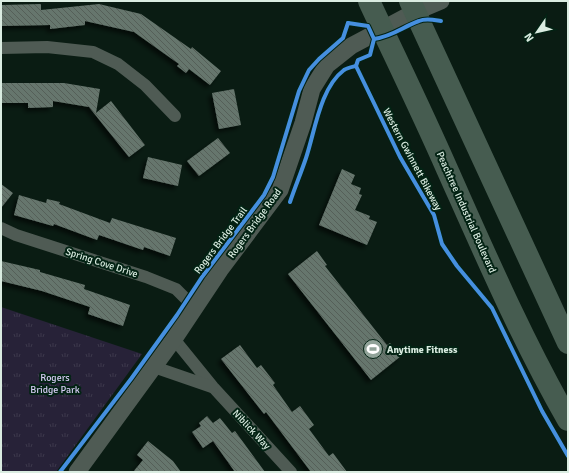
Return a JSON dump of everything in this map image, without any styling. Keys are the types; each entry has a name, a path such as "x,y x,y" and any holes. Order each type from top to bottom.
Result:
{"highway":[{"name":"Peachtree Industrial Boulevard","path":"369,1 438,147 489,264 538,366 568,420"},
{"path":"413,7 568,343"}],"street":[{"name":"Rogers Bridge Road","path":"82,470 174,339 220,270 280,190 312,89 327,65 351,46 383,30 413,7 441,1"},
{"path":"1,48 47,47 93,52 118,64 145,85 175,116"},
{"name":"Spring Cove Drive","path":"1,228 16,235 146,277 176,289 195,308"},
{"name":"Niblick Way","path":"174,339 213,387 291,472"},
{"name":"Niblick Way","path":"154,367 213,387"}],"green space":[{"name":"Rogers Bridge Park","path":"1,307 142,354 56,472 1,472"}],"building":[{"path":"41,4 41,10 99,4 141,14 191,49 192,47 221,71 210,85 189,69 186,73 177,66 179,64 134,32 85,21 85,25 50,29 50,25 2,26 2,5"},
{"path":"1,83 64,83 100,89 96,113 111,101 145,145 129,157 89,107 53,101 53,107 28,108 28,103 1,103"},
{"path":"234,89 241,125 219,129 212,93"},
{"path":"218,138 230,153 199,176 187,161"},
{"path":"148,157 182,165 178,186 143,178"},
{"path":"342,169 355,175 351,184 361,188 359,194 362,195 355,210 370,216 369,219 377,222 367,245 319,225"},
{"path":"1,184 13,193 1,208"},
{"path":"19,195 46,203 47,199 60,202 59,204 110,223 112,218 176,238 170,256 144,247 143,250 99,235 97,240 54,224 53,226 14,215"},
{"path":"317,251 327,265 325,266 387,345 390,343 401,356 371,380 288,274"},
{"path":"1,261 40,270 40,272 85,285 84,289 130,305 123,326 88,314 90,307 42,291 1,281"},
{"path":"240,345 257,368 261,365 275,383 273,385 292,412 300,406 314,425 309,429 329,456 333,453 347,472 311,472 266,412 264,414 221,359"},
{"path":"207,416 213,423 220,418 232,433 235,431 265,472 235,472 213,441 203,448 192,432 201,426 199,423"},
{"path":"148,441 173,461 181,472 133,472 143,460 137,455"}],"cycle path":[{"path":"374,39 393,34 413,23 422,20 441,21"},
{"path":"348,23 368,26 374,39 370,55 358,60 356,66"},
{"name":"Rogers Bridge Trail","path":"60,472 131,379 202,277 264,195 273,177 299,91 309,70 343,38 348,23"},
{"name":"Western Gwinnett Bikeway","path":"290,202 306,158 319,111 329,88 344,70 356,66 400,157 434,215 442,244 457,266 492,308 542,411 568,456"}],"place":[{"name":"Anytime Fitness","path":"373,349"}]}
